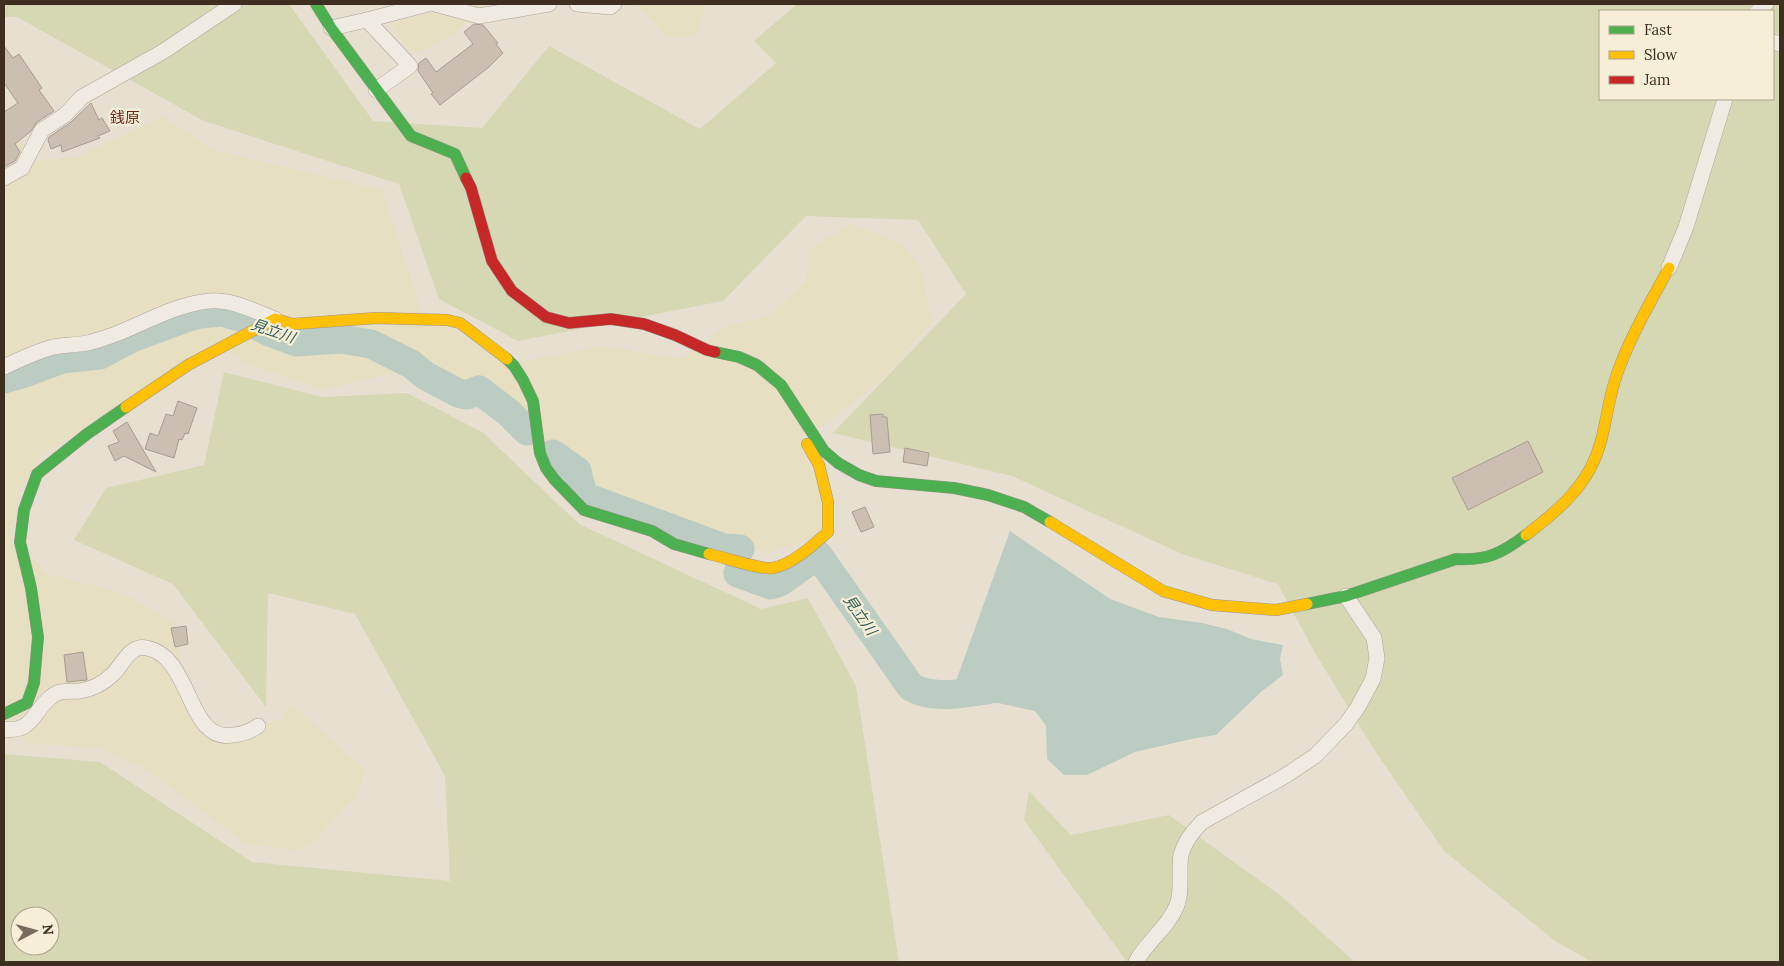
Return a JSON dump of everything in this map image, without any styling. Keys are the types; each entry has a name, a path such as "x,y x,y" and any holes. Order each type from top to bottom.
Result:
{"street":[{"path":"4,178 22,168 42,130 65,115 82,96 164,51 234,4"},
{"path":"316,4 331,28 410,136 455,154 471,188 492,262 512,292 546,317 569,323 611,319 644,324 675,335 706,350 739,357 757,365 781,385 824,451 838,463 859,475 876,481 954,488 988,494 1024,507 1163,591 1189,600 1212,605 1276,610 1346,596 1456,559 1475,560 1494,556 1547,517 1577,489 1588,475 1597,453 1616,378 1630,340 1669,268 1686,227 1725,100"},
{"path":"331,28 371,13 428,4"},
{"path":"436,4 479,16 549,4"},
{"path":"577,4 610,7 614,4"},
{"path":"371,13 410,66 376,90"},
{"path":"4,367 32,354 54,347 88,343 154,317 208,301 225,301 236,304 269,322 310,324 376,318 447,320 460,323 502,354 514,366 533,401 540,453 546,468 584,510 611,520 628,523 652,531 674,544 763,567 778,566 810,547 828,532 828,502 819,464 806,446 809,426"},
{"path":"4,714 27,703 34,683 38,637 31,588 20,542 24,510 37,474 87,434 188,365 269,322"},
{"path":"1136,962 1142,951 1167,924 1178,903 1181,855 1184,846 1195,830 1202,822 1285,776 1315,756 1346,724 1368,691 1376,667 1374,638 1346,596"},
{"path":"4,729 15,729 26,725 50,697 59,692 85,690 102,683 113,674 127,655 137,648 143,647 158,652 174,668 202,723 213,733 221,736 231,736 252,731 258,726"}],"shaded area":[{"path":"428,4 486,4 453,35 423,51 408,51 392,24 426,13"},
{"path":"632,4 707,4 697,34 669,39 639,7"},
{"path":"163,116 214,150 382,190 416,294 420,313 460,334 506,364 604,346 681,359 728,325 767,317 806,281 808,250 851,224 901,243 921,267 932,322 885,377 826,424 799,437 805,458 818,477 825,534 766,553 585,494 583,471 536,454 494,403 424,366 322,390 247,364 214,343 43,455 21,487 12,536 47,574 123,593 174,622 183,672 212,723 224,728 278,721 291,704 365,769 357,795 314,842 297,851 244,843 141,766 98,748 27,743 4,713 4,118 36,161 77,157"},
{"path":"1010,531 1110,599 1159,617 1202,623 1227,629 1251,639 1283,645 1280,659 1283,675 1262,691 1216,735 1135,752 1087,775 1064,775 1047,759 1046,726 1035,711 998,703 947,706"}],"green space":[{"path":"4,4 289,4 373,121 482,128 549,46 700,129 776,63 754,41 797,4 1780,4 1780,962 1592,962 1555,941 1444,851 1375,751 1315,653 1278,584 1182,554 1012,476 833,433 966,294 918,220 806,216 723,301 518,341 439,299 399,184 204,121 17,17 4,17"},
{"path":"224,372 322,397 407,393 482,432 579,524 761,609 808,598 856,686 899,962 4,962 4,754 100,762 252,862 450,881 445,776 355,614 268,593 266,707 173,584 74,540 106,488 204,465"},
{"path":"1029,791 1071,835 1169,815 1281,896 1355,962 1127,962 1024,820"}],"building":[{"path":"474,24 483,25 498,43 496,44 503,53 489,67 440,105 431,94 433,93 418,71 419,63 426,58 436,72 473,44 464,32"},
{"path":"4,46 13,58 19,54 42,88 39,90 54,111 37,122 31,131 15,144 20,152 15,161 4,167 4,112 18,103 4,83"},
{"path":"91,103 99,120 102,118 110,131 98,136 100,138 62,152 61,145 51,149 49,137 70,123"},
{"path":"178,401 197,408 188,434 185,433 182,440 179,439 174,458 145,449 150,433 158,436 166,414 173,416"},
{"path":"883,414 883,417 887,417 890,452 873,454 870,415"},
{"path":"127,422 156,472 124,456 115,461 108,446 119,442 113,431"},
{"path":"1528,441 1543,472 1468,510 1452,478"},
{"path":"905,448 929,453 927,466 903,462"},
{"path":"865,507 874,527 861,532 852,512"},
{"path":"186,626 188,644 175,647 171,628"},
{"path":"83,652 87,680 67,682 64,655"}],"waterway":[{"name":"見立川","path":"4,379 62,359 100,355 132,338 189,317 222,312 243,318 269,332 296,342 341,339 371,344 411,364 426,376 458,393 467,395 479,390 509,413 527,431"},
{"name":"見立川","path":"553,454 577,471 583,496 724,548 740,549"},
{"name":"見立川","path":"738,573 771,585 780,582 818,555 911,687 920,691 938,694 957,694 986,690"}],"traffic: fast":[{"path":"316,4 331,28 411,136 455,154 466,178"},
{"path":"715,352 739,357 757,365 781,385 824,451 838,463 859,475 876,481 954,488 988,495 1024,507 1050,522"},
{"path":"507,359 523,380 533,401 540,453 546,468 584,510 652,531 674,544 709,554"},
{"path":"4,714 27,703 34,683 38,637 31,588 20,542 24,510 37,474 87,434 126,407"},
{"path":"1307,604 1346,596 1456,559 1485,557 1509,547 1526,535"}],"traffic: slow":[{"path":"1526,535 1562,505 1581,483 1589,470 1601,441 1612,391 1622,360 1669,268"},
{"path":"126,407 188,365 275,319 293,324 376,318 447,320 460,323 507,359"},
{"path":"709,554 751,565 773,568 788,563 828,532 828,502 819,465 807,444"},
{"path":"1050,522 1163,591 1212,605 1276,610 1307,604"}],"traffic: jam":[{"path":"466,178 471,188 492,261 512,291 546,317 569,323 611,319 644,324 715,352"}],"district":[{"name":"銭原","path":"125,118"}]}
